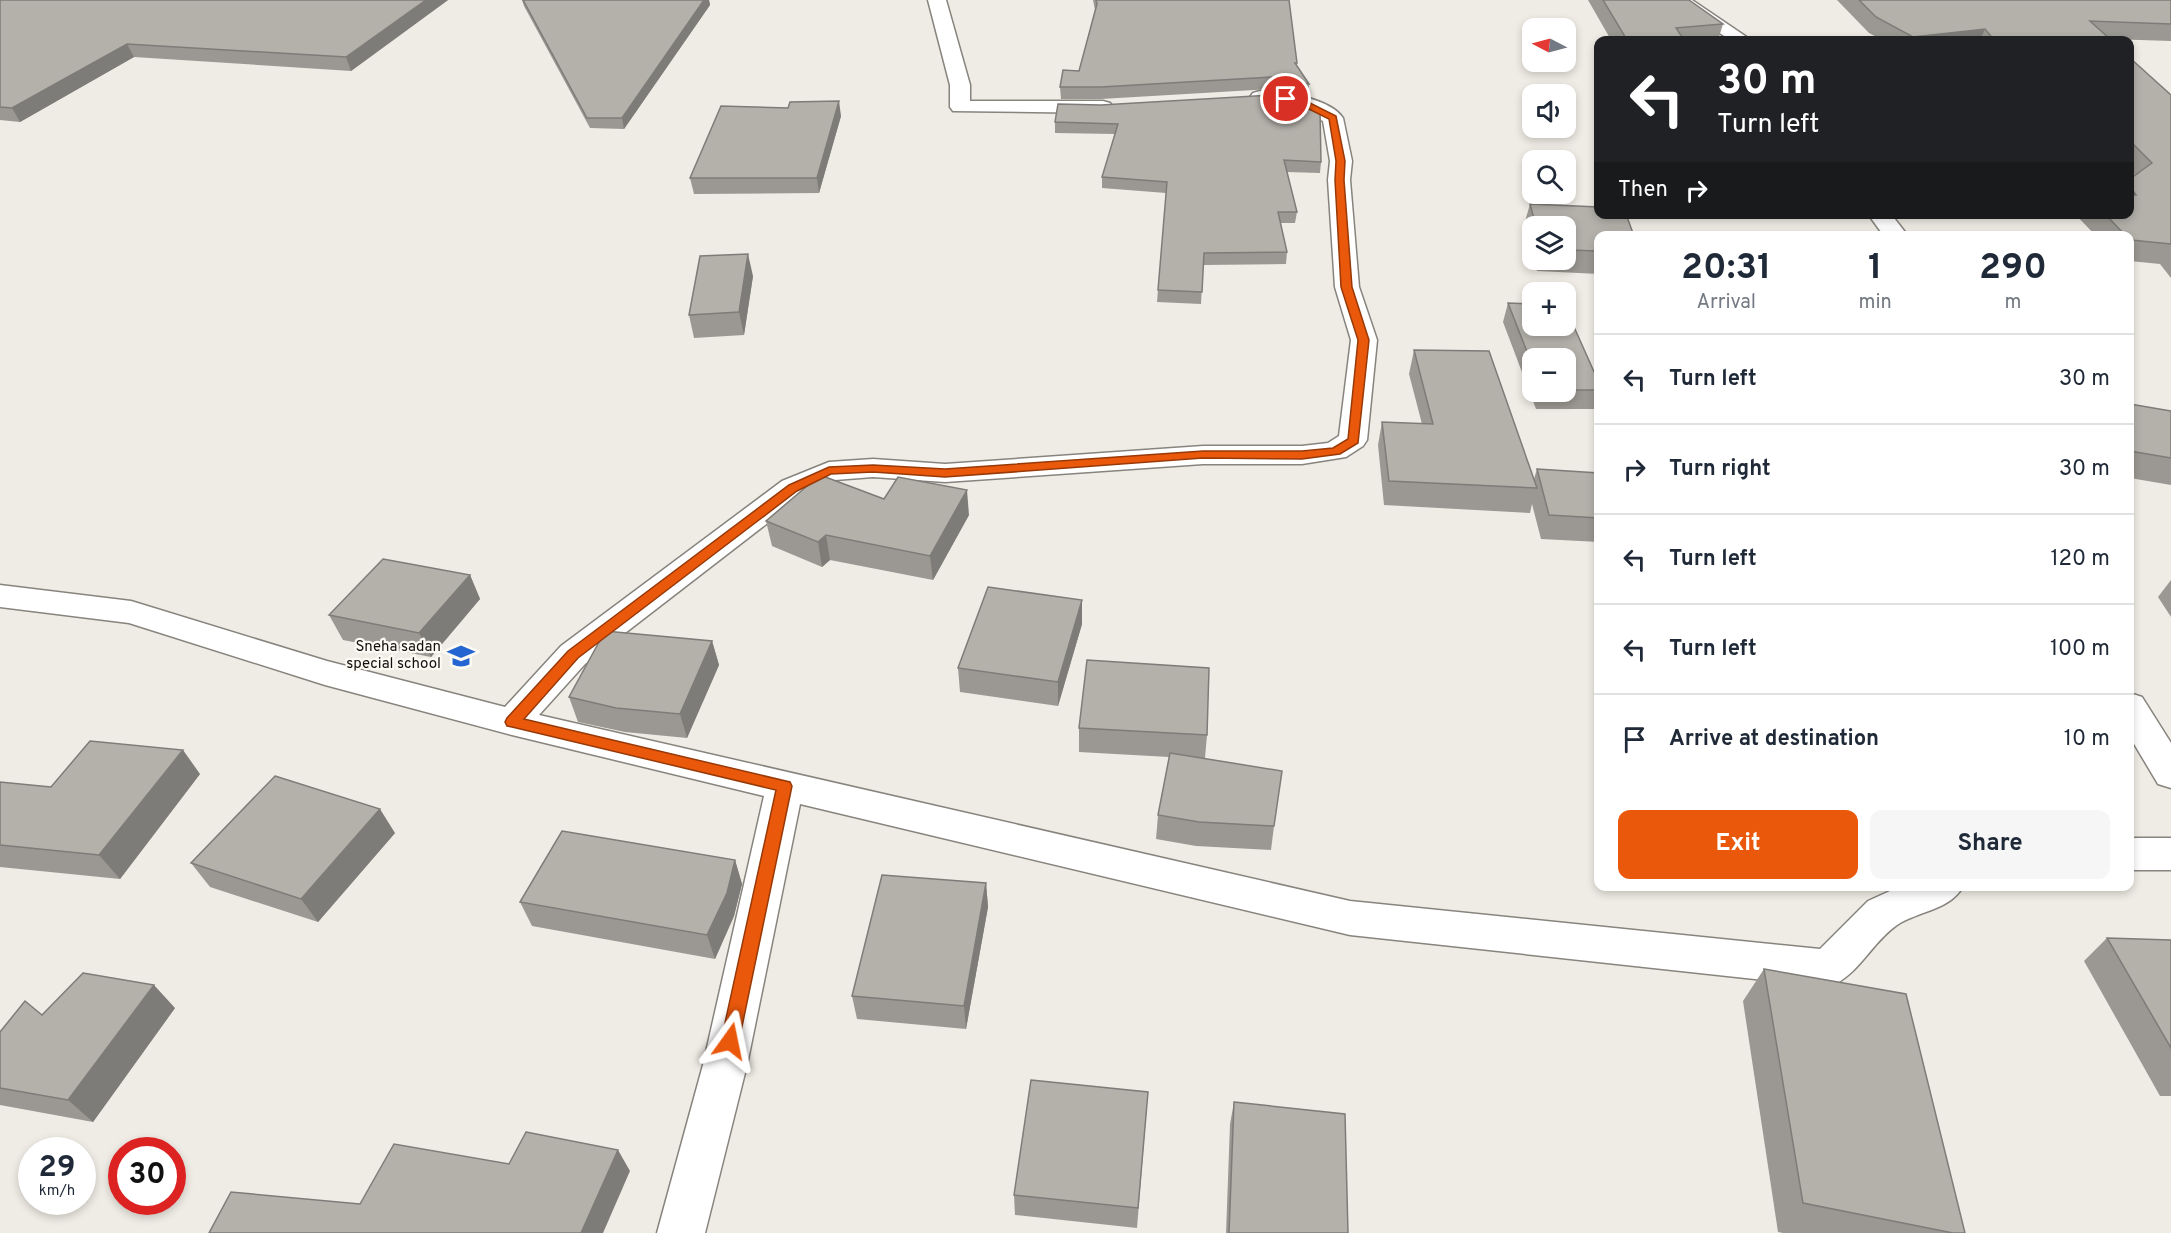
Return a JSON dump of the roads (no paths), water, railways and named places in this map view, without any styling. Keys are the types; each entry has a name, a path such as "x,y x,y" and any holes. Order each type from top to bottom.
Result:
{"street":[{"path":"937,0 960,85 960,107 1123,106"},
{"path":"1680,0 1736,36"},
{"path":"512,722 573,655 785,494 829,471 873,468 945,473 1203,455 1302,455 1336,451 1353,440 1364,340 1347,287 1340,180 1341,161 1333,118 1302,102 1271,97 1236,99"},
{"path":"1883,219 1893,231"},
{"path":"0,596 131,612 325,673 512,722 1350,918 1829,968 1882,913 1932,891"},
{"path":"2134,713 2171,774"},
{"path":"681,1233 725,1065 785,786"},
{"path":"2134,854 2171,854"}],"place":[{"name":"Sneha sadan special school","path":"461,656"}]}
